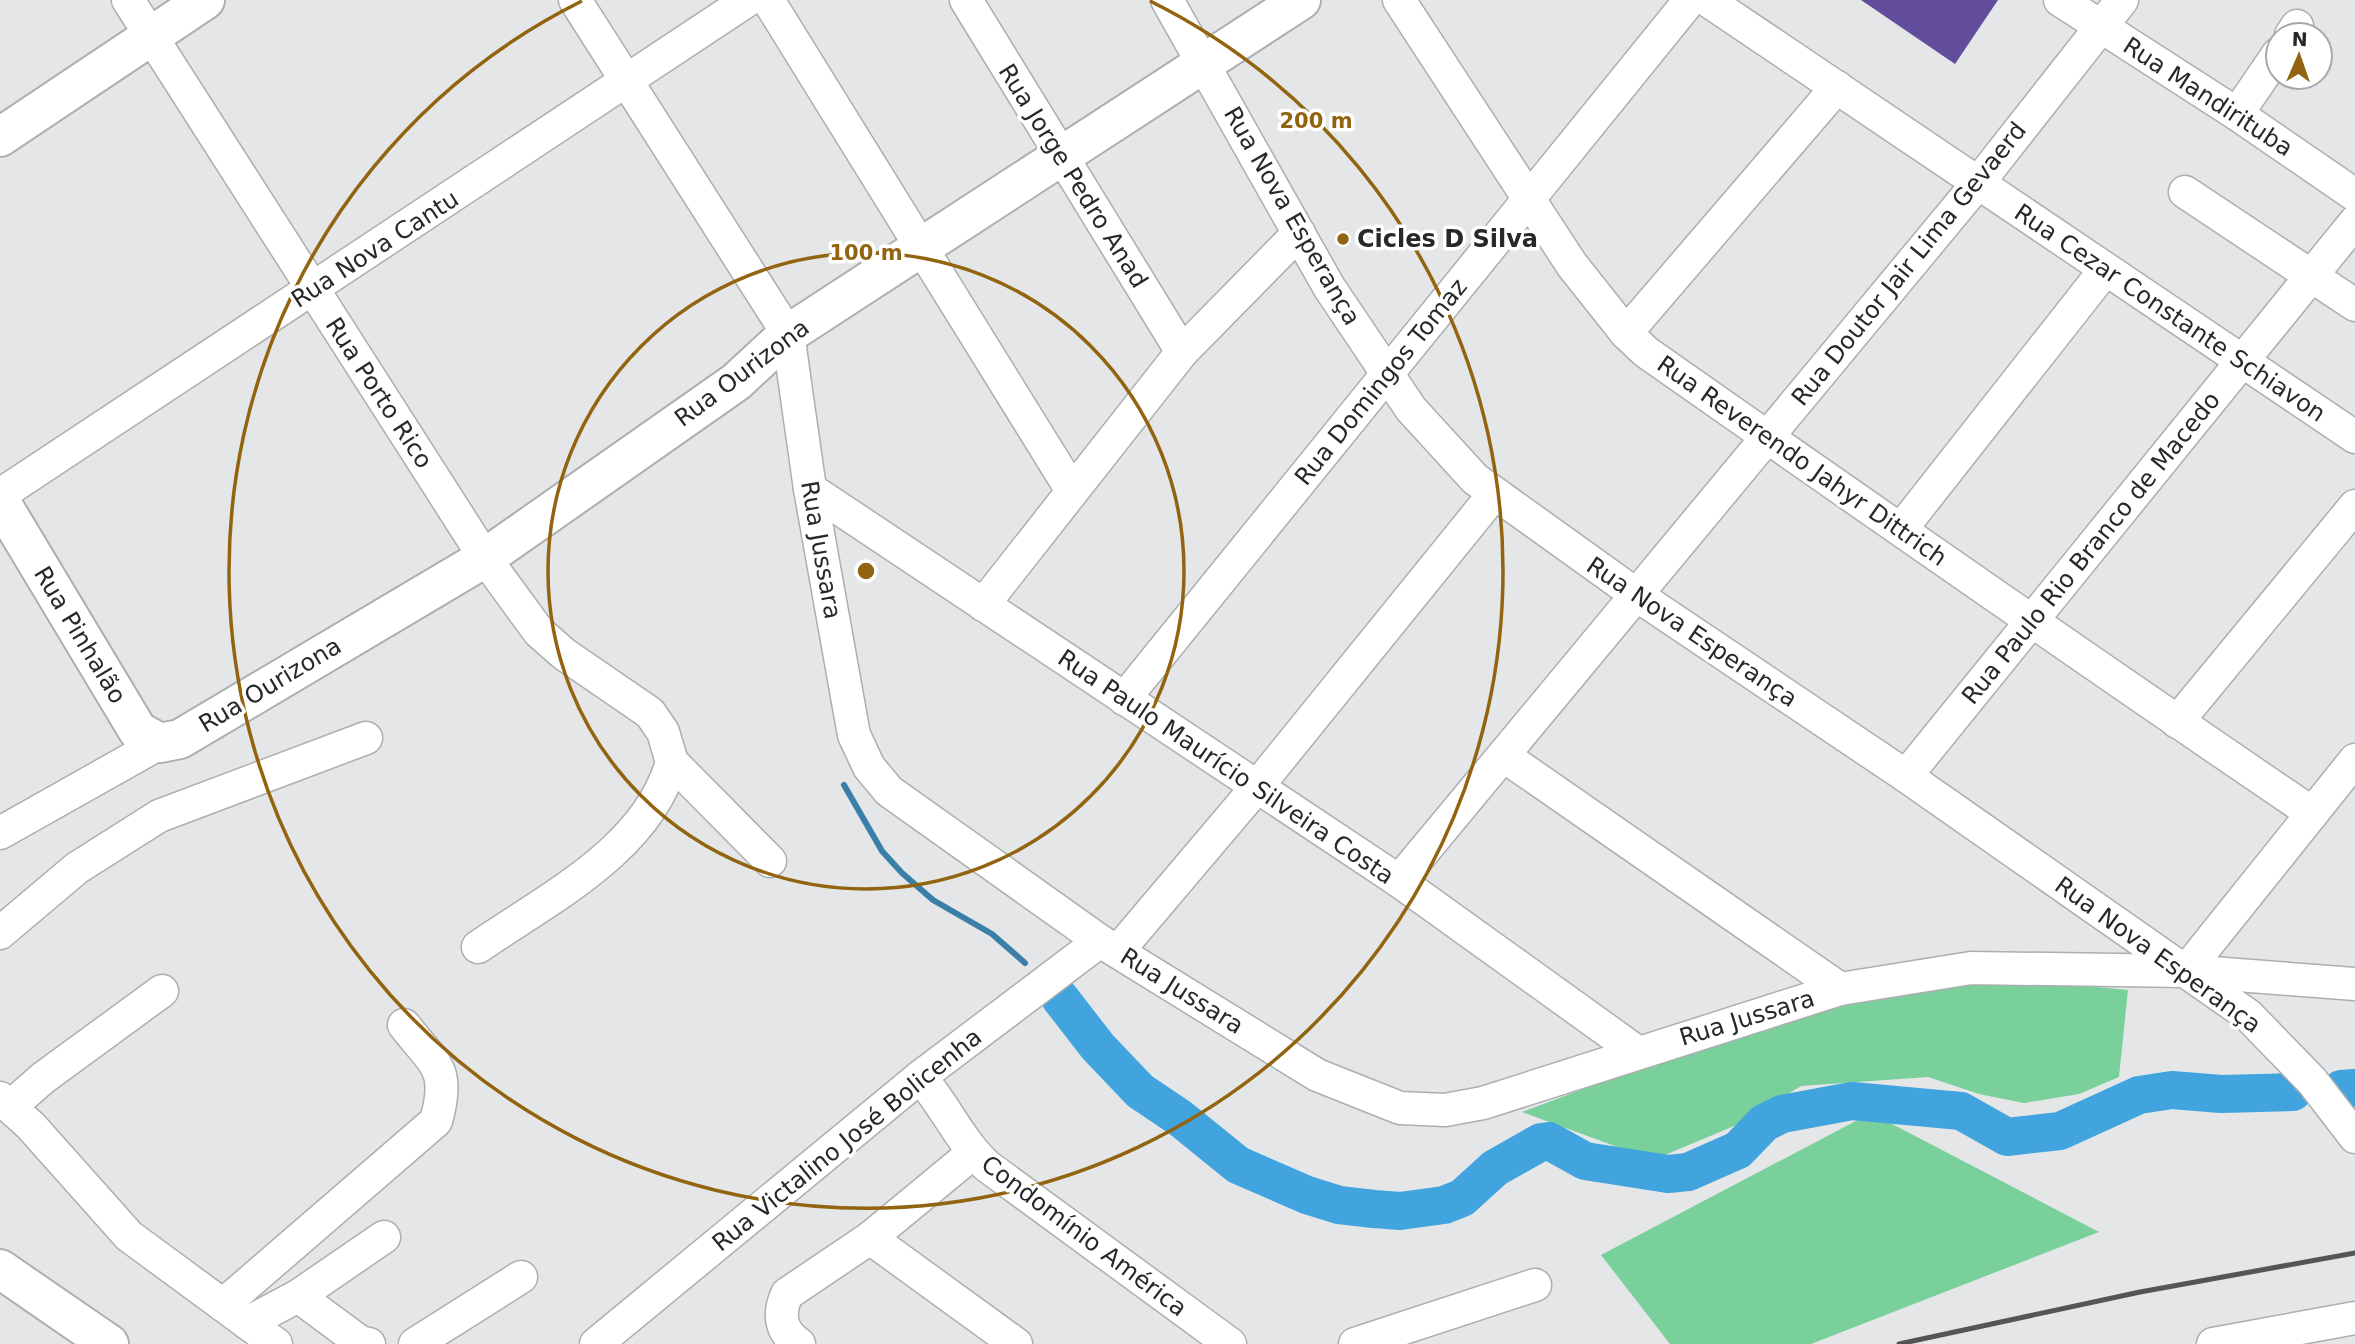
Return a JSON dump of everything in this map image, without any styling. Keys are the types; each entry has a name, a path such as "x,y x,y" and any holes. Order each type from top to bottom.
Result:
{"main road":[{"path":"0,137 205,0"},
{"name":"Rua Ourizona","path":"170,741 485,558 736,382 788,334 1059,155 1301,0"},
{"name":"Rua Pinhalão","path":"0,498 138,731 170,741"},
{"path":"0,1269 109,1344"}],"street":[{"name":"Rua Porto Rico","path":"128,0 485,558 539,632 564,654 650,713 663,732 672,762"},
{"name":"Rua Jussara","path":"575,0 788,334 810,489 854,735 869,767 889,791 1109,946 1317,1075 1399,1108 1445,1110 1483,1104 1637,1052 1840,989 1971,968 2186,971 2355,984"},
{"name":"Rua Nova Cantu","path":"0,498 748,0"},
{"path":"768,0 1071,489"},
{"name":"Rua Jorge Pedro Anad","path":"966,0 1182,352"},
{"name":"Rua Nova Esperança","path":"1167,0 1329,286 1410,409 1475,479 1638,596 1906,776 2248,1015 2312,1081 2355,1137"},
{"name":"Rua Reverendo Jahyr Dittrich","path":"1399,0 1572,265 1626,333 1646,352 1902,528 2030,622 2312,813"},
{"name":"Rua Domingos Tomaz","path":"1124,699 1690,0"},
{"name":"Rua Cezar Constante Schiavon","path":"1707,0 2355,437"},
{"name":"Rua Mandirituba","path":"2060,0 2237,114 2355,195"},
{"name":"Rua Doutor Jair Lima Gevaerd","path":"1399,881 1978,183 2122,0"},
{"path":"2237,114 2264,74"},
{"path":"1626,333 1837,87"},
{"path":"2185,192 2355,305"},
{"name":"Rua Paulo Rio Branco de Macedo","path":"1906,776 2355,222"},
{"path":"984,605 1071,489 1182,352 1299,233"},
{"path":"1902,528 2105,270"},
{"name":"Rua Paulo Maurício Silveira Costa","path":"810,489 1399,881 1637,1052"},
{"name":"Rua Victalino José Bolicenha","path":"596,1344 919,1077 1109,946 1256,788 1494,495"},
{"path":"2177,722 2355,506"},
{"path":"0,933 77,868 159,816 366,738"},
{"path":"0,833 170,741"},
{"path":"1504,756 1840,989"},
{"path":"2186,971 2355,760"},
{"path":"478,947 603,860 632,835 664,789 672,762 770,860"},
{"path":"162,991 5,1102 31,1126 130,1236 276,1344"},
{"path":"235,1314 436,1121 444,1093 441,1073 404,1025"},
{"name":"Condomínio América","path":"919,1077 936,1096 973,1153 1230,1344"},
{"name":"Condomínio América","path":"799,1344 790,1338 783,1325 780,1308 787,1294 870,1238 973,1153"},
{"path":"235,1314 298,1296 384,1237"},
{"path":"870,1238 1016,1344"},
{"path":"415,1344 522,1277"},
{"path":"1356,1344 1535,1284"},
{"path":"298,1296 360,1342 369,1344"},
{"path":"2213,1344 2264,1339 2355,1318"}],"green space":[{"path":"1994,977 2128,990 2119,1077 2079,1094 2024,1103 1979,1094 1928,1077 1801,1086 1734,1126 1653,1160 1522,1112 1738,1031 1866,997"},
{"path":"1871,1113 2099,1232 1811,1344 1670,1344 1601,1255"}],"building":[{"path":"1861,0 1998,0 1955,64"}],"waterway":[{"path":"844,785 882,851 902,873 933,900 992,934 1025,963"},
{"path":"1060,998 1098,1047 1140,1091 1180,1118 1238,1165 1307,1195 1339,1205 1400,1211 1444,1205 1462,1198 1495,1168 1541,1142 1549,1141 1585,1161 1668,1174 1688,1172 1738,1150 1764,1123 1782,1114 1852,1101 1961,1111 2007,1137 2060,1131 2139,1095 2172,1090 2221,1094 2293,1092"},
{"path":"2341,1089 2355,1088"}],"railway":[{"path":"1899,1344 2140,1292 2355,1253"}],"place":[{"name":"Cicles D Silva","path":"1343,239"}]}
